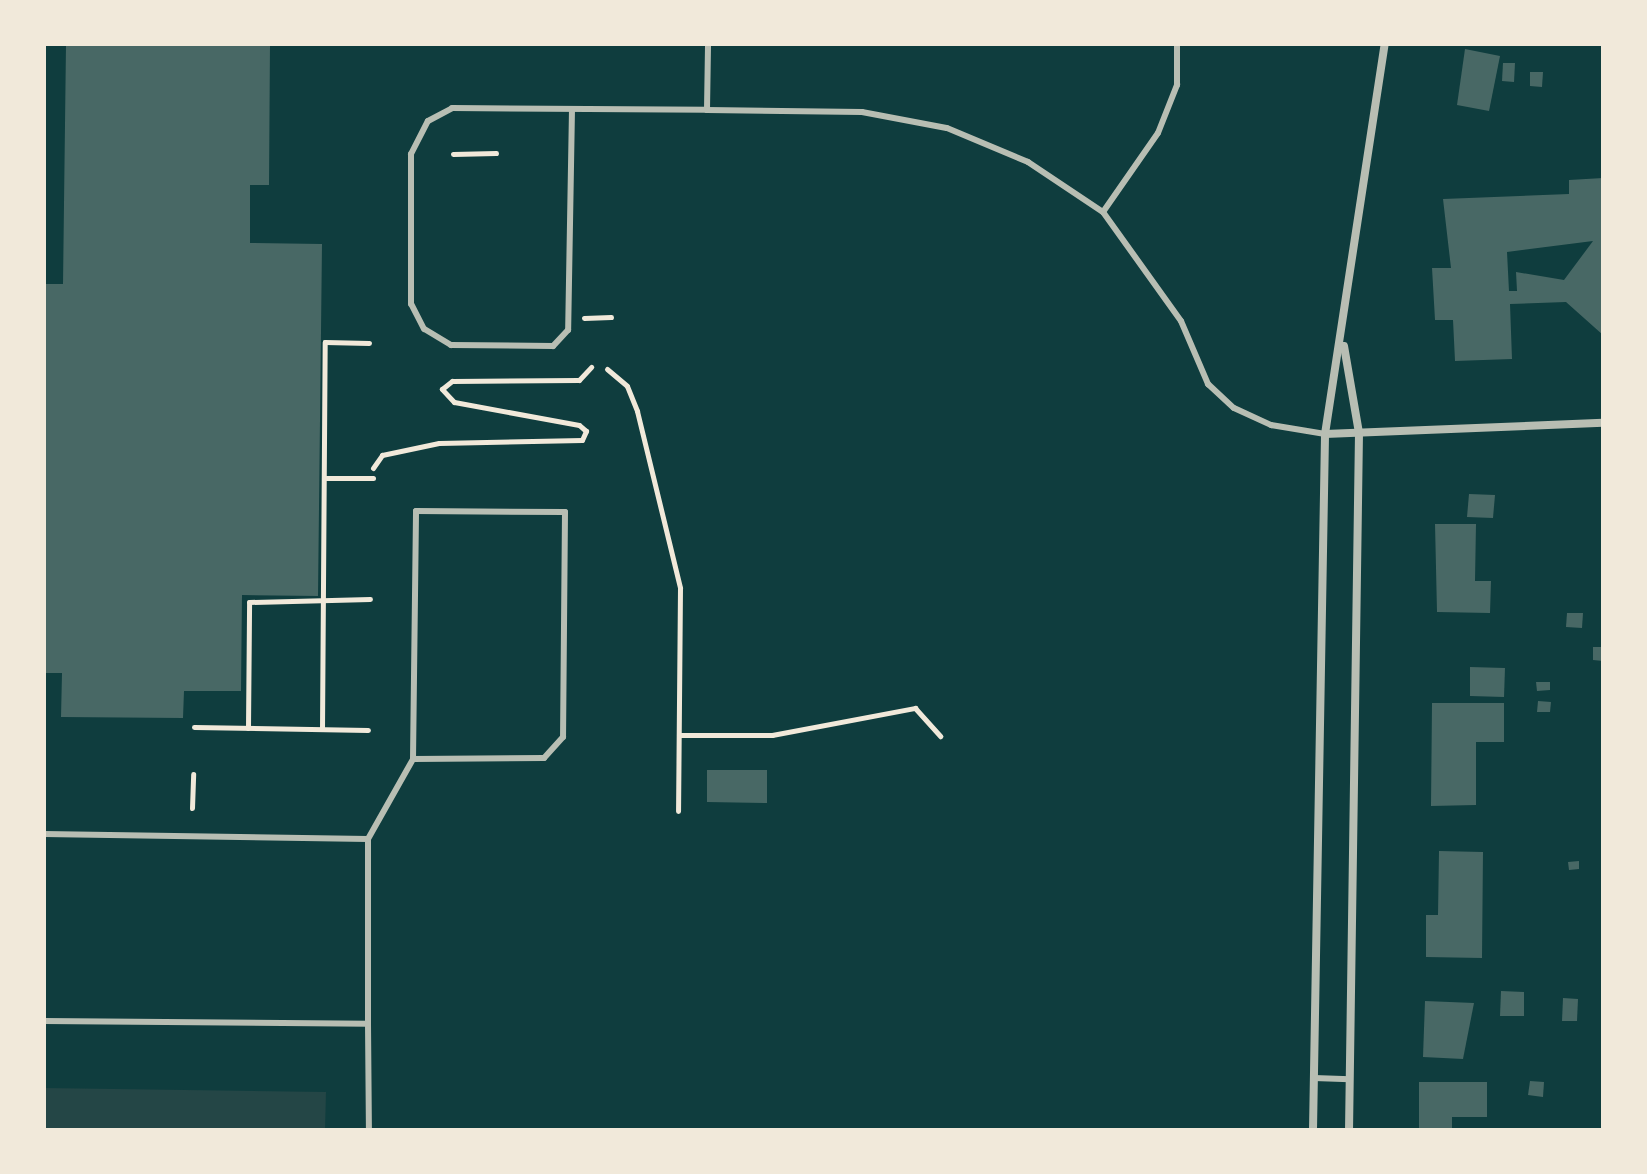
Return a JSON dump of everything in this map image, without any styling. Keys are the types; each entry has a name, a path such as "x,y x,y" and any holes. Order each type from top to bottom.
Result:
{"street":[{"path":"1313,1130 1325,434 1343,337 1349,253 1385,44"},
{"path":"1343,337 1359,433 1349,1130"},
{"path":"1325,434 1603,423"}],"lane":[{"path":"707,110 708,44"},
{"path":"1103,212 1158,133 1177,85 1177,44"},
{"path":"572,109 568,330 553,346 451,345 424,329 411,304 411,154 428,121 452,108 707,110 862,112 947,128 1028,162 1103,212 1181,321 1208,384 1234,408 1271,425 1325,434"},
{"path":"369,1130 368,839 413,759 416,511 565,512 563,737 544,758 413,759"},
{"path":"44,834 368,839"},
{"path":"44,1021 368,1024"},
{"path":"1314,1078 1350,1079"}],"path":[{"path":"453,154 496,153"},
{"path":"569,318 611,317"},
{"path":"322,729 325,342 369,343"},
{"path":"373,468 382,455 439,443 582,440 586,431 579,425 454,402 442,389 452,381 579,380 591,367"},
{"path":"607,369 627,386 637,411 680,588 678,811"},
{"path":"324,478 373,478"},
{"path":"248,728 249,602 370,599"},
{"path":"679,735 772,735 915,708 940,736"},
{"path":"194,727 368,730"},
{"path":"192,808 193,774"}],"shaded area":[{"path":"44,1088 326,1092 325,1130 44,1130"}],"building":[{"path":"66,44 270,44 269,185 250,185 250,243 322,244 318,596 242,595 241,691 184,691 183,718 61,717 62,673 44,673 44,284 63,284"},
{"path":"1465,49 1500,56 1489,111 1457,105"},
{"path":"1503,63 1515,63 1514,82 1502,81"},
{"path":"1530,72 1543,72 1542,87 1530,86"},
{"path":"1603,178 1603,335 1566,302 1510,304 1512,359 1455,361 1453,320 1435,320 1432,268 1451,268 1443,199 1569,194 1569,180","holes":["1593,241 1564,280 1516,272 1517,291 1509,291 1507,252"]},
{"path":"1469,494 1495,495 1493,518 1467,517"},
{"path":"1435,524 1476,524 1475,581 1491,581 1490,613 1437,612"},
{"path":"1567,613 1583,613 1582,628 1566,627"},
{"path":"1593,647 1603,647 1603,661 1593,660"},
{"path":"1470,667 1505,668 1504,697 1470,696"},
{"path":"1536,682 1550,682 1550,690 1537,691"},
{"path":"1538,701 1551,702 1550,712 1537,712"},
{"path":"1432,703 1504,703 1504,742 1476,742 1476,805 1431,806"},
{"path":"707,770 767,770 767,803 707,802"},
{"path":"1439,851 1483,852 1482,958 1426,957 1426,915 1438,915"},
{"path":"1579,861 1579,869 1569,870 1568,862"},
{"path":"1501,991 1524,992 1524,1016 1500,1016"},
{"path":"1563,998 1578,999 1577,1021 1562,1021"},
{"path":"1425,1001 1474,1003 1463,1059 1423,1057"},
{"path":"1530,1081 1544,1082 1543,1097 1528,1095"},
{"path":"1419,1082 1487,1082 1487,1117 1452,1117 1452,1130 1419,1130"}]}
